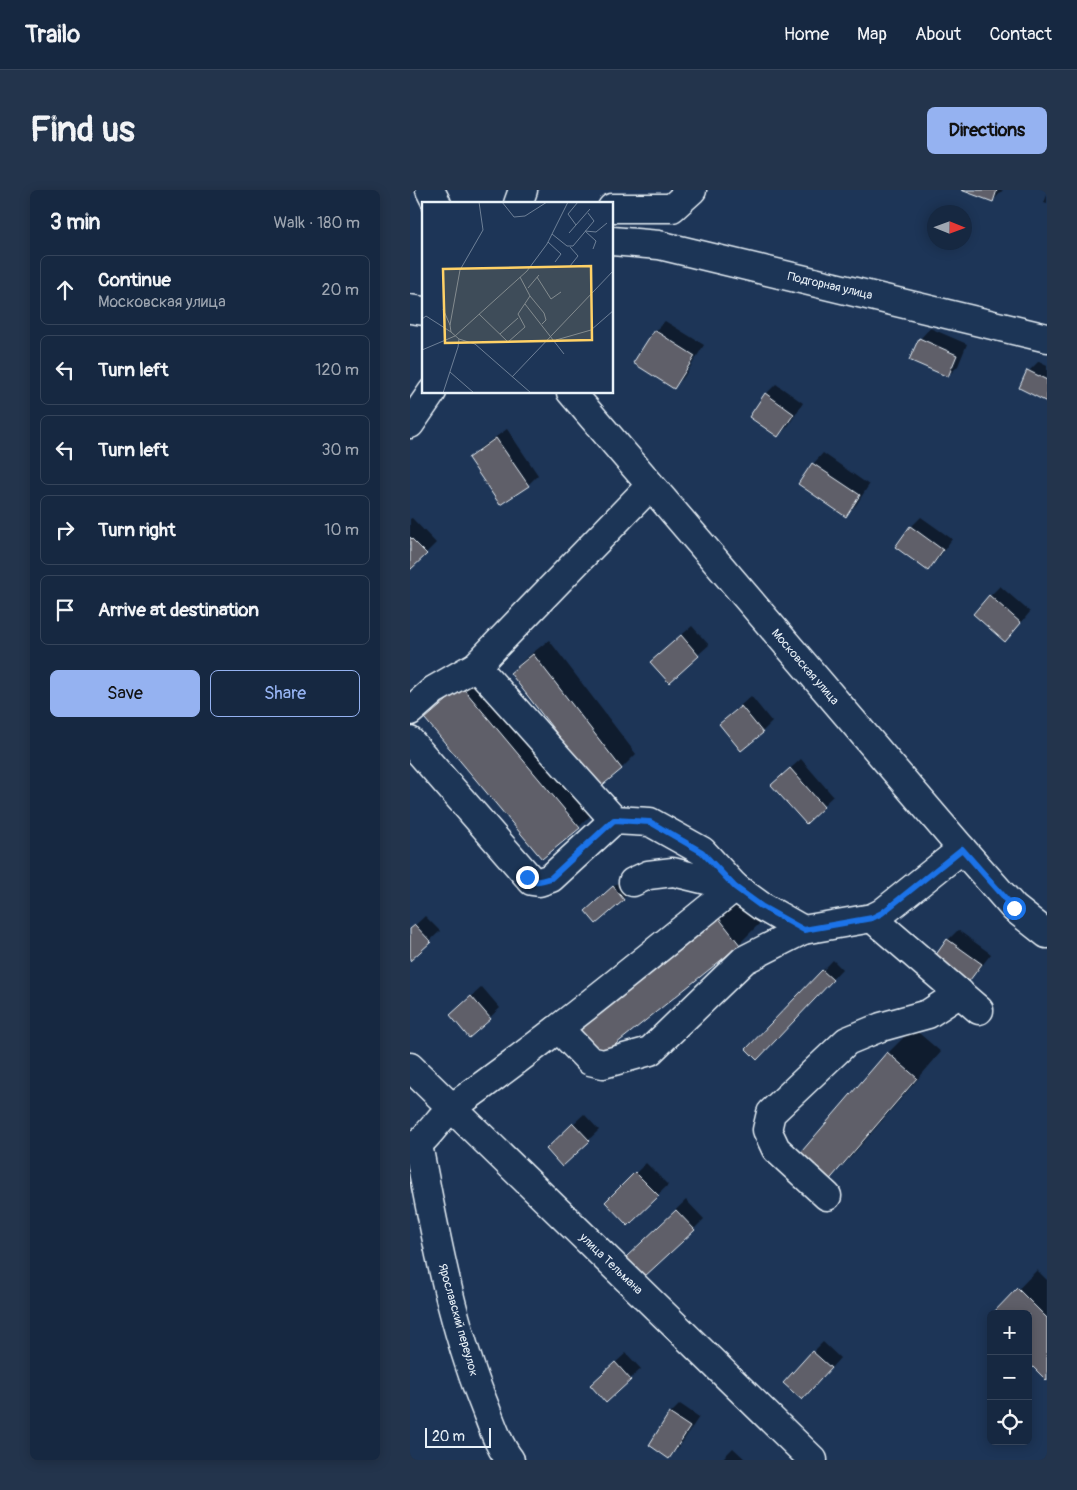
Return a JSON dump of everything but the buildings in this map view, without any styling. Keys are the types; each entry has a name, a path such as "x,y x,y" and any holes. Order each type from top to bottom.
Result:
{"street":[{"path":"430,190 436,202"},
{"path":"519,202 523,190"},
{"path":"614,208 672,208 692,190"},
{"name":"Подгорная улица","path":"614,241 658,245 1047,338"},
{"path":"410,424 431,394"},
{"name":"Московская улица","path":"573,394 962,849 1014,908 1047,934"},
{"path":"410,711 434,690 476,666 650,486"},
{"path":"476,666 614,820 650,822 702,852 735,887 761,906 804,930"},
{"path":"410,741 532,881 539,882 551,878 614,820"},
{"path":"559,1029 590,1061 596,1063 603,1064 650,1050 744,960 804,930 872,918 882,913 962,849"},
{"path":"633,882 648,875 673,872 735,887"},
{"path":"414,1147 452,1109 559,1029 735,887"},
{"path":"827,1196 776,1149 767,1130 772,1113 847,1041 881,1026 969,1002 872,918"},
{"name":"улица Тельмана","path":"410,1067 813,1460"},
{"name":"Ярославский переулок","path":"414,1147 449,1298 473,1376 502,1448 510,1460"}],"route":[{"path":"527,877 532,881 539,882 551,878 614,820 650,822 702,852 735,887 761,906 804,930 872,918 882,913 962,849 1014,908"}]}
